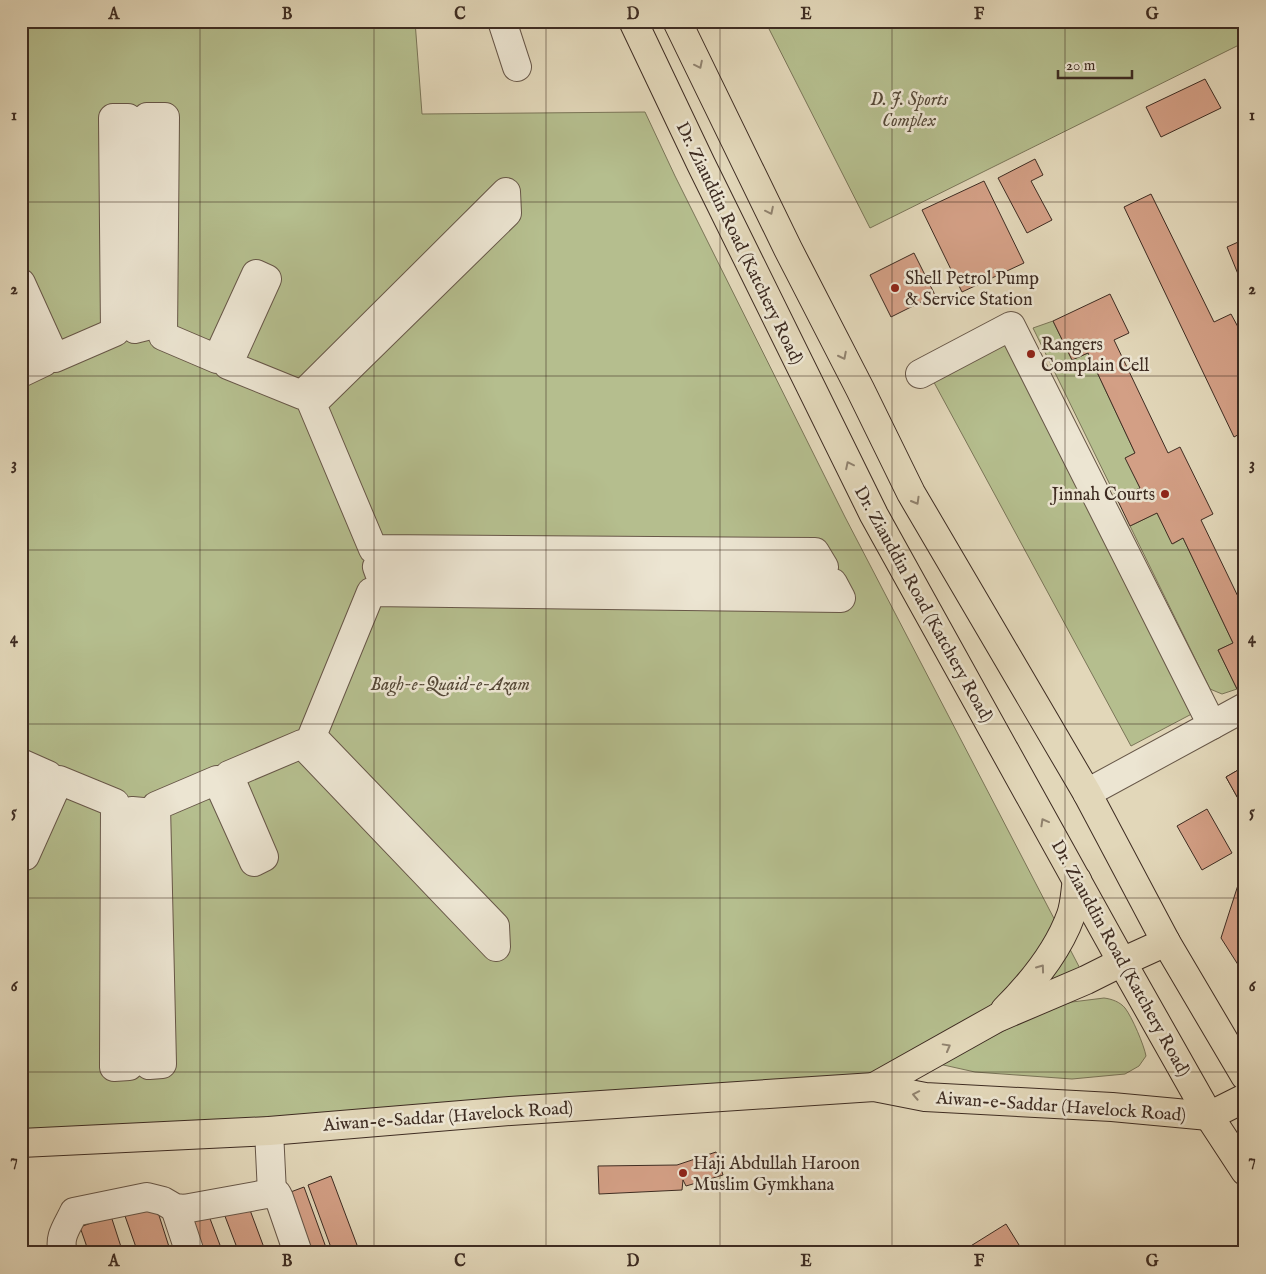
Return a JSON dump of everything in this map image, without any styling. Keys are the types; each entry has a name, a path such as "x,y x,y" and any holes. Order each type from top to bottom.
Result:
{"main road":[{"name":"Dr. Ziauddin Road (Katchery Road)","path":"633,21 701,164 874,515 1209,1116 1245,1171"},
{"path":"677,21 788,249 911,492 1087,793 1166,942 1245,1076"},
{"path":"997,1018 1021,994 1037,974 1059,940 1072,914 1076,880"},
{"name":"Aiwan-e-Saddar (Havelock Road)","path":"874,1087 997,1018 1086,980 1166,942"},
{"name":"Aiwan-e-Saddar (Havelock Road)","path":"21,1143 269,1130 510,1111 874,1087 925,1096 1122,1108 1209,1116 1245,1098"}],"street":[{"path":"502,21 517,67"},
{"path":"21,284 55,358 115,332 113,118 128,118 127,319 135,329 147,326 149,321 147,117 164,117 163,336 217,359 256,274 267,279 228,365 302,395 506,192 507,214 312,404 373,549 815,552 824,567 384,558 377,567 381,578 389,582 833,583 841,598 371,592 312,736 495,926 496,947 302,744 230,775 264,857 254,862 217,780 156,806 162,1064 149,1065 145,817 143,812 132,811 127,816 125,822 128,1066 114,1067 115,803 59,780 25,856 21,854"},
{"path":"21,313 44,362 21,373"},
{"path":"920,374 1011,326 1212,725"},
{"path":"1087,793 1245,707"},
{"path":"21,763 48,775 21,834"},
{"path":"269,1130 272,1193"},
{"path":"63,1253 61,1245 62,1234 74,1212 147,1197 176,1208 184,1209 272,1193 277,1194 280,1198 298,1253"},
{"path":"176,1208 190,1253"}],"green space":[{"name":"Bagh-e-Quaid-e-Azam","path":"21,21 415,21 422,114 645,112 845,517 1086,980 874,1087 21,1140"},
{"name":"D. J. Sports Complex","path":"765,21 1245,21 1245,42 870,228"},
{"path":"1053,321 1072,360 1088,353 1135,453 1126,458 1140,488 1117,499 1033,328"},
{"path":"1002,337 1203,708 1131,746 930,375"},
{"path":"1157,513 1173,544 1183,538 1233,643 1218,650 1237,689 1222,694 1210,689 1130,526"},
{"path":"1104,998 1116,1001 1125,1008 1145,1051 1146,1056 1139,1066 1125,1074 1072,1079 975,1072 939,1064 1045,1010 1072,1002"}],"building":[{"path":"1205,79 1221,108 1161,137 1146,107"},
{"path":"1035,159 1043,175 1031,181 1052,220 1027,233 998,178"},
{"path":"984,181 1024,263 962,292 922,210"},
{"path":"1151,194 1214,322 1231,314 1245,340 1245,431 1234,437 1124,207"},
{"path":"1245,239 1245,271 1238,274 1227,247"},
{"path":"914,253 935,295 891,317 870,275"},
{"name":"Jinnah Courts","path":"1110,294 1129,333 1114,340 1168,453 1180,447 1213,514 1201,520 1245,611 1245,685 1237,689 1218,650 1233,643 1183,538 1172,544 1157,513 1130,526 1117,499 1140,488 1125,458 1135,453 1088,353 1072,360 1053,321"},
{"path":"1245,766 1245,811 1226,777"},
{"path":"1245,766 1245,811 1226,777"},
{"path":"1207,809 1232,853 1202,870 1177,826"},
{"path":"1238,885 1245,887 1245,972 1242,971 1221,938"},
{"path":"716,1152 723,1175 686,1186 683,1180 682,1190 599,1194 598,1166 677,1165"},
{"path":"331,1176 360,1253 333,1253 308,1185"},
{"path":"304,1187 328,1253 301,1253 280,1196"},
{"path":"247,1202 266,1253 239,1253 223,1211"},
{"path":"156,1206 171,1253 138,1253 125,1216"},
{"path":"111,1216 123,1253 89,1253 80,1227"},
{"path":"209,1216 223,1253 196,1253 186,1225"},
{"path":"1006,1224 1024,1253 961,1253 961,1252"}],"place":[{"name":"Shell Petrol Pump & Service Station","path":"895,288"},
{"name":"Rangers Complain Cell","path":"1031,354"},
{"name":"Jinnah Courts","path":"1165,494"},
{"name":"Haji Abdullah Haroon Muslim Gymkhana","path":"683,1173"}]}
